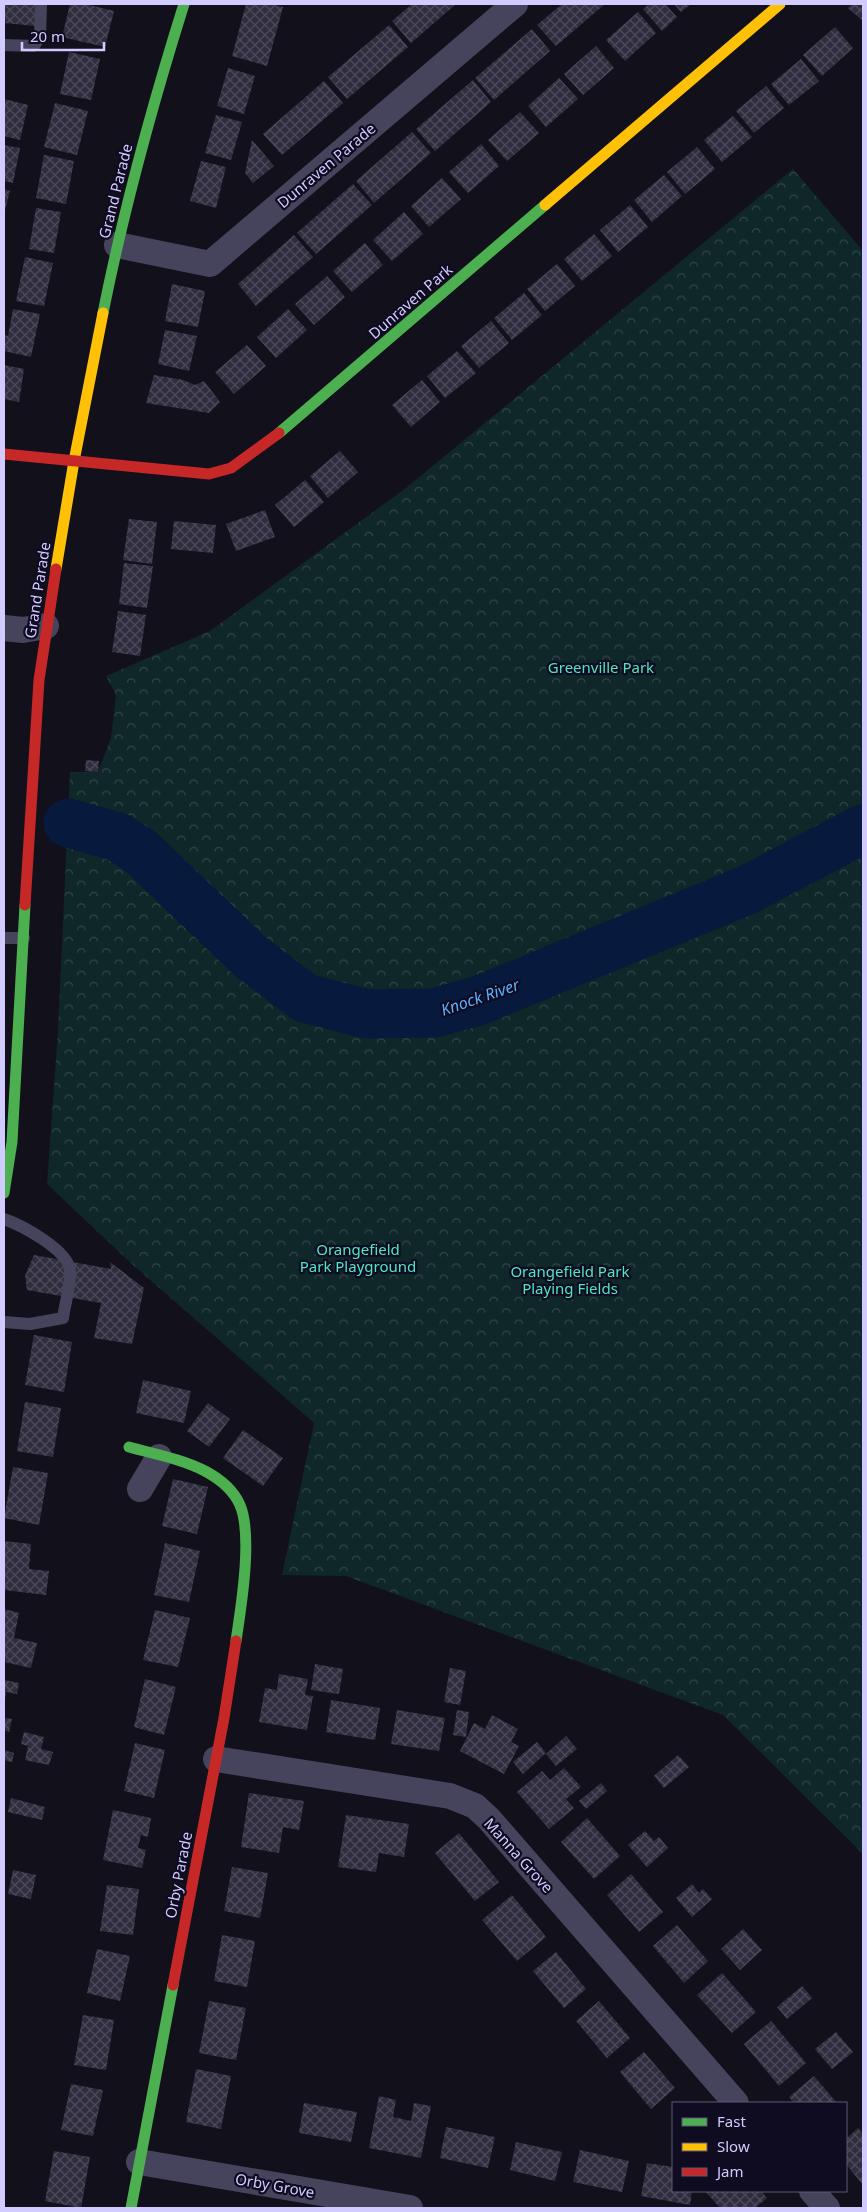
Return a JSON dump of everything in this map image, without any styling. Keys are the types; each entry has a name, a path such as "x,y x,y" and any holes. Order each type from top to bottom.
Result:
{"street":[{"name":"Grand Parade","path":"4,1193 12,1142 34,745 39,680 46,626 74,461 117,245 150,112 184,4"},
{"name":"Dunraven Parade","path":"117,245 210,264 515,4"},
{"name":"Dunraven Park","path":"4,454 209,474 232,468 248,458 780,4"},
{"path":"4,628 23,630 46,626"},
{"name":"Orby Parade","path":"129,1447 197,1467 212,1474 229,1488 242,1509 246,1546 237,1627 216,1759 131,2208"},
{"path":"140,1489 159,1457"},
{"name":"Manna Grove","path":"216,1759 450,1796 475,1806 489,1819 735,2102"},
{"name":"Orby Grove","path":"140,2162 410,2208"},
{"path":"813,2192 828,2208"}],"lane":[{"path":"4,45 34,46 40,38 41,4"},
{"path":"4,938 24,938"},
{"path":"4,1219 19,1225 46,1242 65,1260 70,1270 63,1318 30,1324 4,1322"}],"green space":[{"path":"793,169 863,251 863,1854 723,1715 346,1576 282,1575 314,1423 132,1264 47,1184 58,1030 70,772 98,772 111,738 116,695 106,676 210,631 406,488"}],"building":[{"path":"4,4 37,4 35,26 4,23"},
{"path":"70,4 85,4 114,11 105,47 62,37"},
{"path":"246,4 270,4 283,7 267,66 232,56"},
{"path":"412,4 456,4 411,43 392,21"},
{"path":"562,4 605,4 556,46 537,25"},
{"path":"649,4 665,4 677,17 662,31 643,9"},
{"path":"674,4 691,4 681,12"},
{"path":"852,4 863,4 863,21 848,8"},
{"path":"638,12 656,33 625,61 606,40"},
{"path":"389,25 408,47 347,99 328,77"},
{"path":"835,27 853,48 822,76 803,55"},
{"path":"532,29 550,51 494,100 475,78"},
{"path":"596,46 614,68 583,95 564,74"},
{"path":"69,52 100,59 91,100 60,94"},
{"path":"801,59 819,81 789,105 771,84"},
{"path":"228,68 255,76 244,114 217,106"},
{"path":"559,78 578,99 546,127 528,106"},
{"path":"473,80 491,102 435,151 416,129"},
{"path":"324,81 343,103 282,155 263,134"},
{"path":"766,86 784,108 754,133 736,111"},
{"path":"4,99 28,105 20,140 4,136"},
{"path":"55,103 88,111 77,155 44,147"},
{"path":"520,112 539,133 507,161 488,140"},
{"path":"216,115 242,122 231,160 205,153"},
{"path":"733,116 752,137 722,162 704,140"},
{"path":"412,132 431,153 374,203 356,181"},
{"path":"252,140 274,166 253,183 245,173"},
{"path":"481,144 499,166 468,193 449,172"},
{"path":"4,145 20,148 13,183 4,181"},
{"path":"697,147 715,169 685,194 667,172"},
{"path":"44,155 74,161 66,204 36,198"},
{"path":"201,161 226,167 216,208 190,201"},
{"path":"664,175 682,196 652,222 634,200"},
{"path":"442,178 461,199 429,227 411,206"},
{"path":"353,184 372,205 316,254 297,233"},
{"path":"4,189 10,191 4,214"},
{"path":"630,205 648,227 618,252 600,230"},
{"path":"36,208 61,212 54,253 29,249"},
{"path":"404,212 423,234 392,261 373,240"},
{"path":"594,234 612,256 582,281 564,259"},
{"path":"294,235 313,257 256,306 238,284"},
{"path":"365,243 383,265 352,292 333,271"},
{"path":"25,257 53,263 44,306 16,301"},
{"path":"557,264 575,286 545,311 527,289"},
{"path":"327,276 345,297 314,325 295,304"},
{"path":"172,284 205,291 198,327 165,321"},
{"path":"524,293 542,315 512,340 494,318"},
{"path":"13,309 40,314 31,357 4,351 4,335 8,336"},
{"path":"288,309 307,330 276,358 257,337"},
{"path":"491,321 509,343 479,368 461,346"},
{"path":"165,330 197,336 189,371 158,364"},
{"path":"247,345 266,366 234,394 215,372"},
{"path":"457,351 476,373 445,398 427,376"},
{"path":"4,365 24,369 19,402 4,399"},
{"path":"154,375 183,380 195,385 204,381 220,402 209,413 146,403"},
{"path":"422,380 440,402 411,427 392,405"},
{"path":"340,451 358,472 328,498 310,476"},
{"path":"305,480 324,502 294,527 275,505"},
{"path":"265,510 275,537 236,551 226,524"},
{"path":"129,519 157,522 152,564 123,560"},
{"path":"174,521 216,525 213,553 171,549"},
{"path":"124,563 153,566 147,608 119,604"},
{"path":"118,611 146,615 140,656 112,652"},
{"path":"86,760 99,761 98,772 85,771"},
{"path":"34,1255 111,1269 110,1262 144,1288 132,1344 94,1338 101,1303 27,1290 25,1276"},
{"path":"34,1335 72,1342 64,1392 25,1385"},
{"path":"143,1380 191,1391 184,1423 136,1413"},
{"path":"25,1402 61,1408 53,1457 17,1451"},
{"path":"208,1403 230,1419 209,1447 187,1431"},
{"path":"243,1430 283,1458 263,1486 223,1458"},
{"path":"13,1467 48,1473 39,1525 4,1518"},
{"path":"173,1479 208,1487 197,1534 162,1526"},
{"path":"4,1541 31,1544 29,1569 49,1571 46,1595 4,1590"},
{"path":"165,1543 200,1551 189,1602 154,1595"},
{"path":"4,1609 19,1613 14,1638 37,1643 31,1668 4,1662"},
{"path":"155,1610 190,1618 178,1667 143,1660"},
{"path":"315,1664 343,1669 339,1694 311,1690"},
{"path":"450,1668 466,1671 460,1705 444,1702"},
{"path":"279,1674 308,1679 305,1695 313,1696 307,1730 259,1722 265,1688 277,1690"},
{"path":"145,1679 176,1687 164,1735 134,1727"},
{"path":"4,1680 19,1683 17,1694 6,1692 5,1699"},
{"path":"331,1700 380,1708 375,1740 326,1732"},
{"path":"397,1710 445,1718 439,1751 391,1744"},
{"path":"457,1710 469,1712 466,1737 453,1735"},
{"path":"492,1715 518,1729 511,1742 519,1746 504,1774 460,1751 474,1723 485,1729"},
{"path":"4,1718 12,1719 9,1732 4,1730"},
{"path":"24,1732 44,1737 41,1749 53,1752 49,1765 25,1760 28,1746 21,1744"},
{"path":"566,1736 577,1749 556,1766 546,1754"},
{"path":"537,1742 546,1753 523,1774 513,1762"},
{"path":"135,1743 165,1750 154,1798 124,1791"},
{"path":"4,1750 14,1753 12,1762 4,1760"},
{"path":"678,1755 689,1767 664,1788 654,1776"},
{"path":"564,1768 581,1787 566,1799 574,1808 549,1829 517,1792 542,1771 550,1780"},
{"path":"601,1783 607,1791 586,1809 579,1801"},
{"path":"249,1793 304,1801 299,1830 283,1827 279,1853 241,1847"},
{"path":"11,1798 45,1807 42,1820 8,1812"},
{"path":"113,1810 151,1818 148,1837 141,1835 138,1848 146,1850 142,1868 103,1860"},
{"path":"346,1815 409,1824 404,1857 379,1853 376,1872 338,1867"},
{"path":"587,1818 620,1856 594,1879 561,1842"},
{"path":"645,1831 654,1841 659,1837 668,1848 647,1867 628,1845"},
{"path":"459,1833 499,1882 475,1901 435,1853"},
{"path":"232,1867 268,1873 260,1918 224,1911"},
{"path":"13,1870 36,1875 31,1899 8,1894"},
{"path":"631,1874 663,1912 639,1932 607,1895"},
{"path":"692,1884 699,1893 703,1889 712,1899 692,1917 676,1898"},
{"path":"107,1885 139,1889 133,1935 100,1931"},
{"path":"512,1895 546,1937 517,1961 482,1920"},
{"path":"677,1925 708,1961 684,1983 653,1946"},
{"path":"743,1929 762,1950 740,1970 721,1949"},
{"path":"222,1935 255,1941 247,1987 214,1981"},
{"path":"97,1949 130,1956 120,2001 87,1993"},
{"path":"556,1952 586,1989 564,2008 533,1971"},
{"path":"722,1973 756,2012 732,2033 697,1995"},
{"path":"802,1986 812,1998 787,2019 777,2007"},
{"path":"209,2001 246,2008 236,2060 199,2053"},
{"path":"599,2001 630,2038 607,2058 576,2021"},
{"path":"83,2015 114,2020 106,2070 74,2065"},
{"path":"771,2021 806,2063 779,2086 744,2044"},
{"path":"836,2032 853,2052 832,2069 815,2049"},
{"path":"644,2052 675,2088 651,2109 620,2072"},
{"path":"196,2069 231,2076 221,2129 186,2122"},
{"path":"814,2076 836,2102 793,2102 789,2097"},
{"path":"71,2084 103,2090 93,2136 61,2130"},
{"path":"379,2096 396,2100 393,2117 411,2121 414,2103 431,2106 421,2158 369,2148"},
{"path":"304,2103 357,2112 351,2142 299,2133"},
{"path":"446,2127 495,2137 488,2168 440,2158"},
{"path":"858,2128 863,2134 863,2185 847,2165 847,2138"},
{"path":"516,2142 562,2152 555,2181 510,2170"},
{"path":"580,2150 629,2161 622,2192 573,2182"},
{"path":"54,2151 90,2157 81,2208 45,2201"},
{"path":"647,2163 672,2167 672,2192 692,2192 690,2205 641,2196"},
{"path":"706,2192 762,2192 767,2198 755,2208 720,2208"}],"waterway":[{"name":"Knock River","path":"68,823 118,837 141,852 251,957 305,998 367,1014 433,1013 478,1001 747,890 863,829"}],"traffic: fast":[{"path":"103,313 139,157 184,4"},
{"path":"279,433 545,205"},
{"path":"4,1193 12,1142 25,905"},
{"path":"129,1447 177,1460 205,1471 226,1485 237,1499 244,1518 246,1553 236,1641"},
{"path":"131,2208 173,1985"}],"traffic: slow":[{"path":"545,205 780,4"},
{"path":"56,569 74,461 103,313"}],"traffic: jam":[{"path":"4,454 209,474 231,468 279,433"},
{"path":"25,905 39,680 56,569"},
{"path":"173,1985 224,1718 236,1641"}],"park label":[{"name":"Greenville Park","path":"601,667"},
{"name":"Orangefield Park Playground","path":"358,1258"},
{"name":"Orangefield Park Playing Fields","path":"570,1280"}]}
